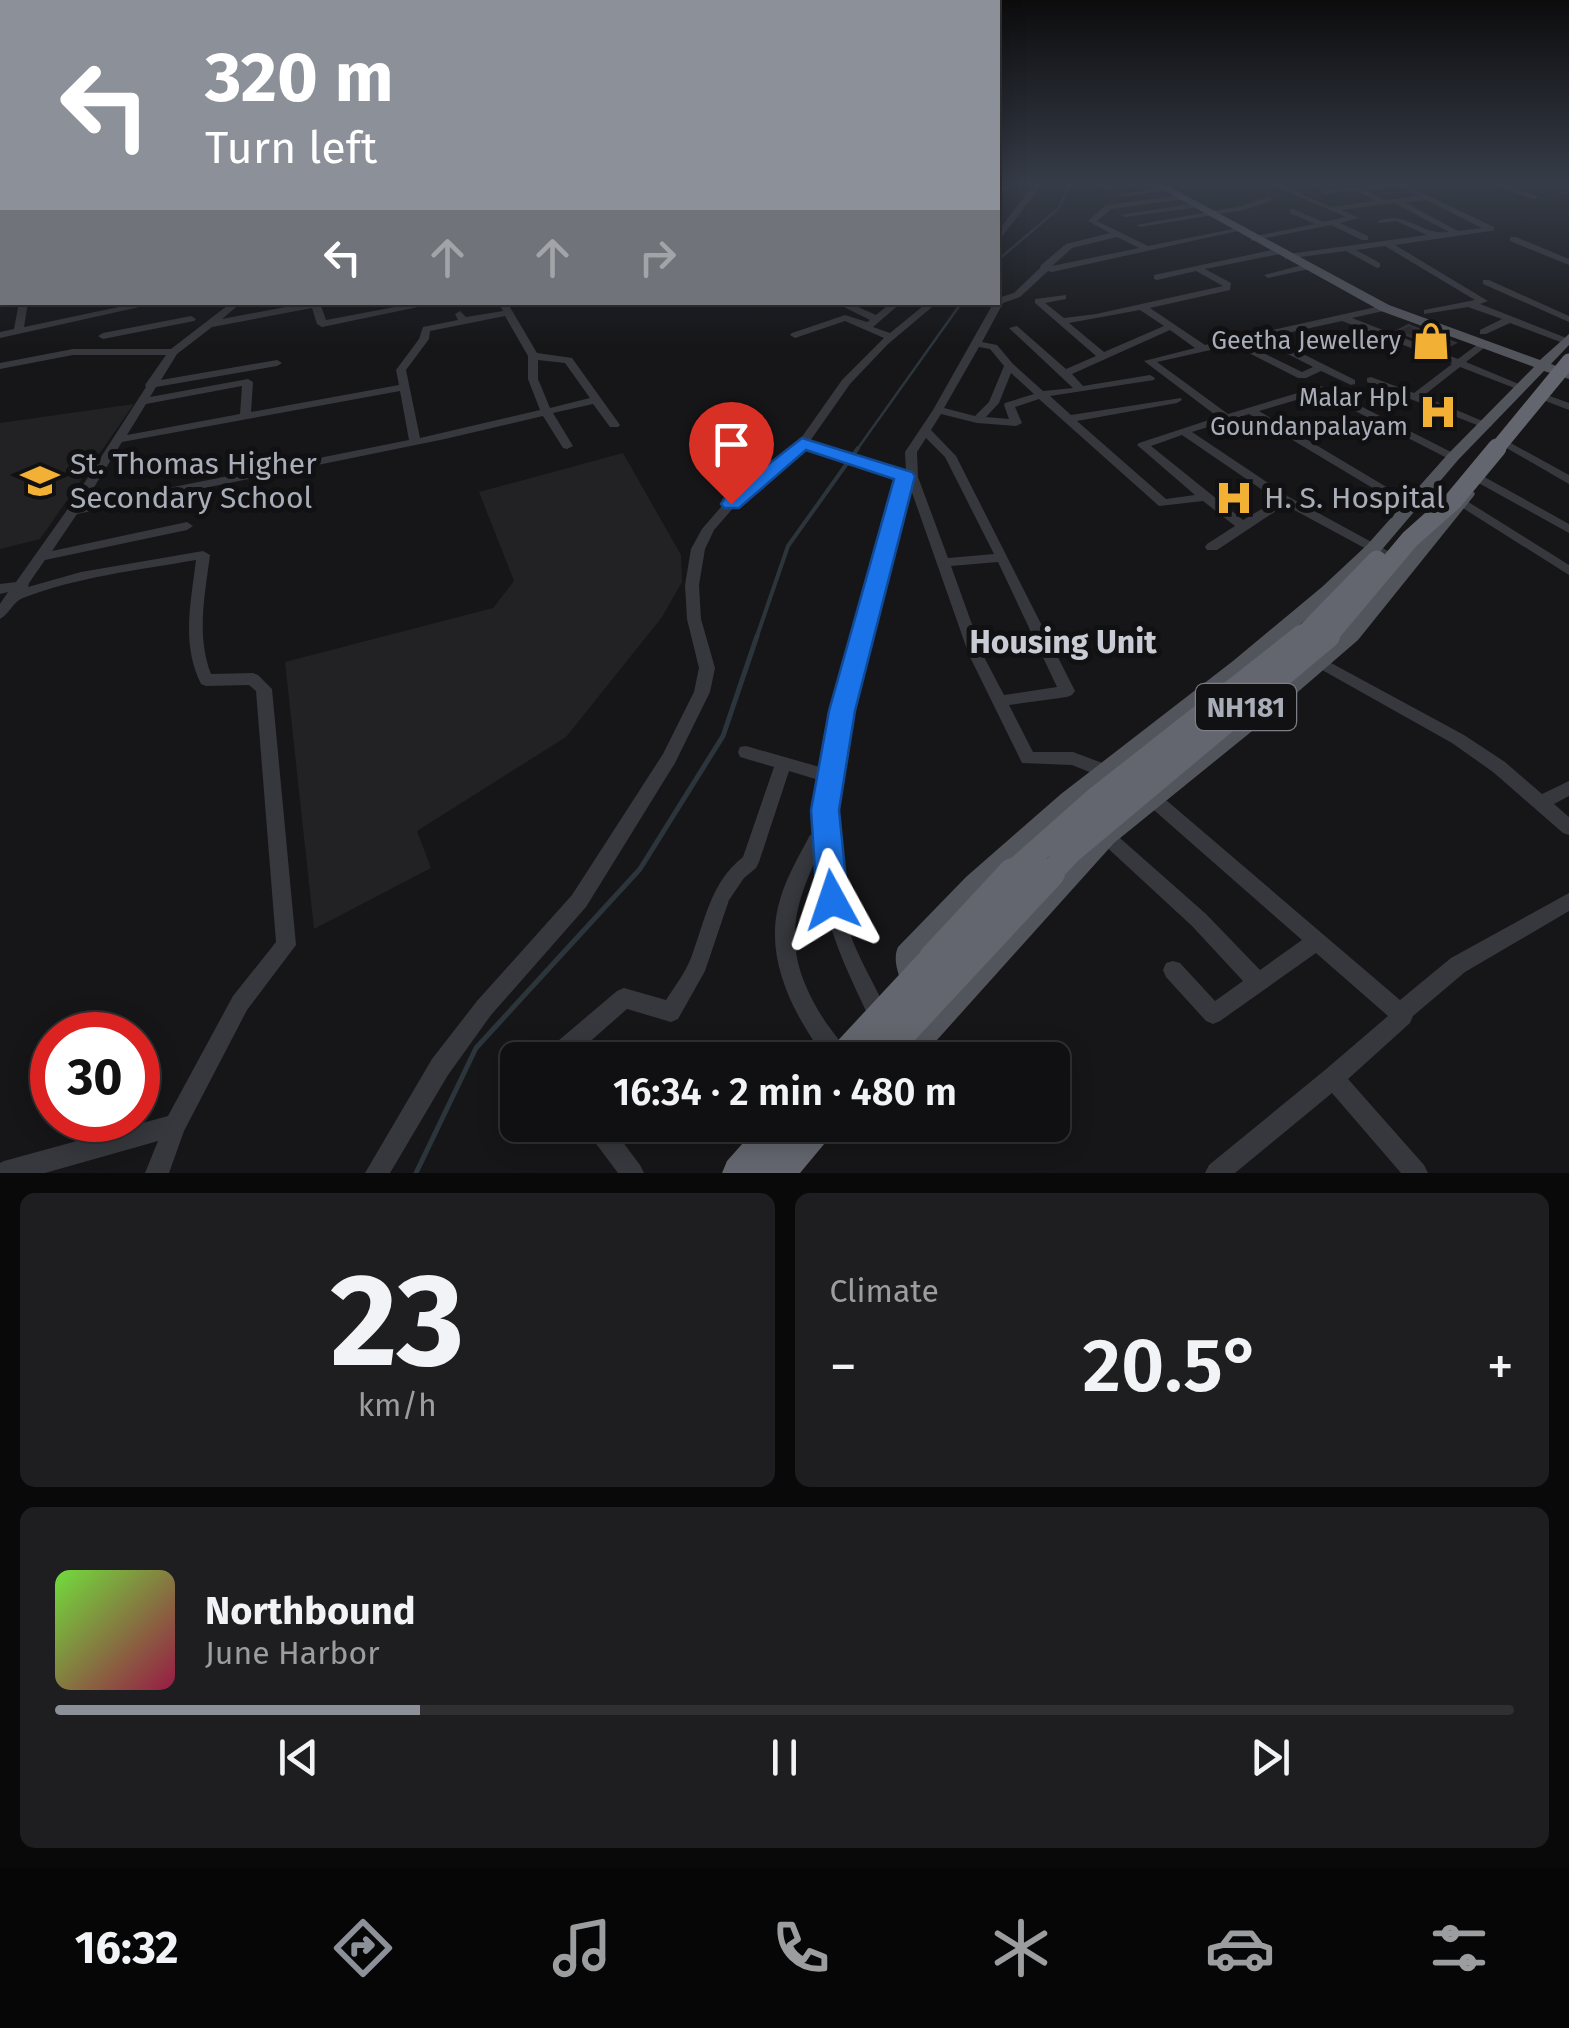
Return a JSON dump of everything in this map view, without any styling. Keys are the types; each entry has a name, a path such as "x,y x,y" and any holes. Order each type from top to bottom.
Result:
{"highway":[{"name":"NH181","path":"924,970 998,886 1096,799 1294,646 1398,534 1441,497 1568,347"},
{"name":"NH181","path":"890,1024 1071,850 1318,648 1410,539 1453,501 1568,347"},
{"path":"883,1042 924,970"},
{"path":"866,1042 890,1024"},
{"path":"760,1169 773,1142"},
{"path":"760,1169 796,1142"}],"main road":[{"path":"917,1042 1106,836 1351,635 1568,374 1540,366 1482,339 1385,308 1250,237"},
{"path":"924,970 907,954 974,884 1281,634 1373,549 1540,366 1568,347"}],"street":[{"path":"1000,301 1017,295 1069,246 1107,237"},
{"path":"1123,237 1147,249"},
{"path":"1044,267 1052,269 1206,237"},
{"path":"1254,239 1265,237"},
{"path":"1158,277 1282,254 1430,237"},
{"path":"1514,239 1569,262"},
{"path":"1386,243 1483,301 1427,312"},
{"path":"1347,248 1377,265"},
{"path":"1268,275 1306,267"},
{"path":"1062,321 1228,288 1198,268"},
{"path":"1486,282 1569,320"},
{"path":"1063,297 1038,301 1100,354"},
{"path":"1470,304 1568,347"},
{"path":"18,331 23,305"},
{"path":"96,305 103,354"},
{"path":"0,335 145,305"},
{"path":"0,614 12,590 74,512 173,352 234,305"},
{"path":"210,324 310,305"},
{"path":"320,305 322,324 422,305"},
{"path":"843,305 873,322"},
{"path":"891,337 866,328 894,305"},
{"path":"377,1173 440,1067 484,1008 579,901 669,758 702,692 707,668 692,603 698,550 708,529 802,443 846,382 930,305"},
{"path":"890,1024 836,922 825,810 842,711 908,477 911,452 997,305"},
{"path":"415,442 402,370 424,339 426,329 505,308 533,356 530,368 567,446"},
{"path":"1142,308 1204,349"},
{"path":"1224,416 1149,360 1385,308"},
{"path":"1341,317 1521,387"},
{"path":"795,335 844,318 873,322"},
{"path":"103,336 192,319"},
{"path":"1414,397 1508,320"},
{"path":"1065,372 1170,327"},
{"path":"1014,328 1081,390"},
{"path":"1260,336 1351,382"},
{"path":"1234,342 1302,376 1322,368"},
{"path":"976,344 993,348 1163,503 1205,497"},
{"path":"0,366 73,352 173,352"},
{"path":"533,356 568,360 614,426"},
{"path":"150,385 277,363"},
{"path":"977,420 994,403 1010,366"},
{"path":"938,410 977,420 1016,422 1009,405 1043,394 1150,378"},
{"path":"1371,380 1486,424"},
{"path":"140,402 248,382 245,418"},
{"path":"116,440 405,388"},
{"path":"1243,526 1142,444 1322,388 1453,457"},
{"path":"1547,398 1569,406"},
{"path":"74,512 415,442 594,400"},
{"path":"1068,420 1177,400"},
{"path":"1249,410 1410,507"},
{"path":"926,430 950,456 1066,691 999,701"},
{"path":"1183,431 1285,500 1408,568"},
{"path":"802,443 908,477"},
{"path":"1507,444 1569,480"},
{"path":"908,477 976,656 1028,758 1073,759 1108,772"},
{"path":"1479,478 1569,529"},
{"path":"1212,547 1285,500"},
{"path":"1462,502 1569,571"},
{"path":"40,557 187,526"},
{"path":"12,590 204,556 195,638 202,674 206,680 216,682 253,679 264,688 286,945 240,1003 176,1125 157,1173"},
{"path":"942,562 1002,557"},
{"path":"1320,662 1458,738 1569,828"},
{"path":"746,752 831,776"},
{"path":"574,1042 624,998 671,1012 697,968 715,909 737,873 750,862 784,763"},
{"path":"1540,803 1569,788"},
{"path":"1153,799 1403,1016 1217,1173"},
{"path":"1106,836 1199,920 1258,982"},
{"path":"827,1042 813,1024 784,948 786,910 800,874 816,840 828,844"},
{"path":"1400,1014 1458,964 1569,901"},
{"path":"1173,970 1213,1014 1317,940"},
{"path":"1334,1078 1416,1173"},
{"path":"4,1173 176,1125"},
{"path":"609,1142 632,1173"}],"shaded area":[{"name":"St. Thomas Higher Secondary School","path":"134,404 40,539 0,549 0,423"},
{"path":"623,453 681,555 682,582 662,617 566,737 417,831 431,868 314,929 285,662 493,608 514,581 479,492"}],"building":[{"name":"Geetha Jewellery","path":"1409,325 1455,343 1443,349 1397,331"}],"waterway":[{"path":"1000,258 1025,237"},
{"path":"856,451 960,305"},
{"path":"756,639 788,546 858,448"},
{"path":"416,1173 476,1048 640,869 723,736 757,636"}],"place":[{"name":"Geetha Jewellery","path":"1431,341"},
{"name":"Malar Hpl Goundanpalayam","path":"1438,412"},
{"name":"St. Thomas Higher Secondary School","path":"40,481"},
{"name":"H. S. Hospital","path":"1234,498"}],"district":[{"name":"Housing Unit","path":"1063,642"}],"route":[{"path":"731,504 802,443 905,476 842,711 825,810 832,900"}]}
